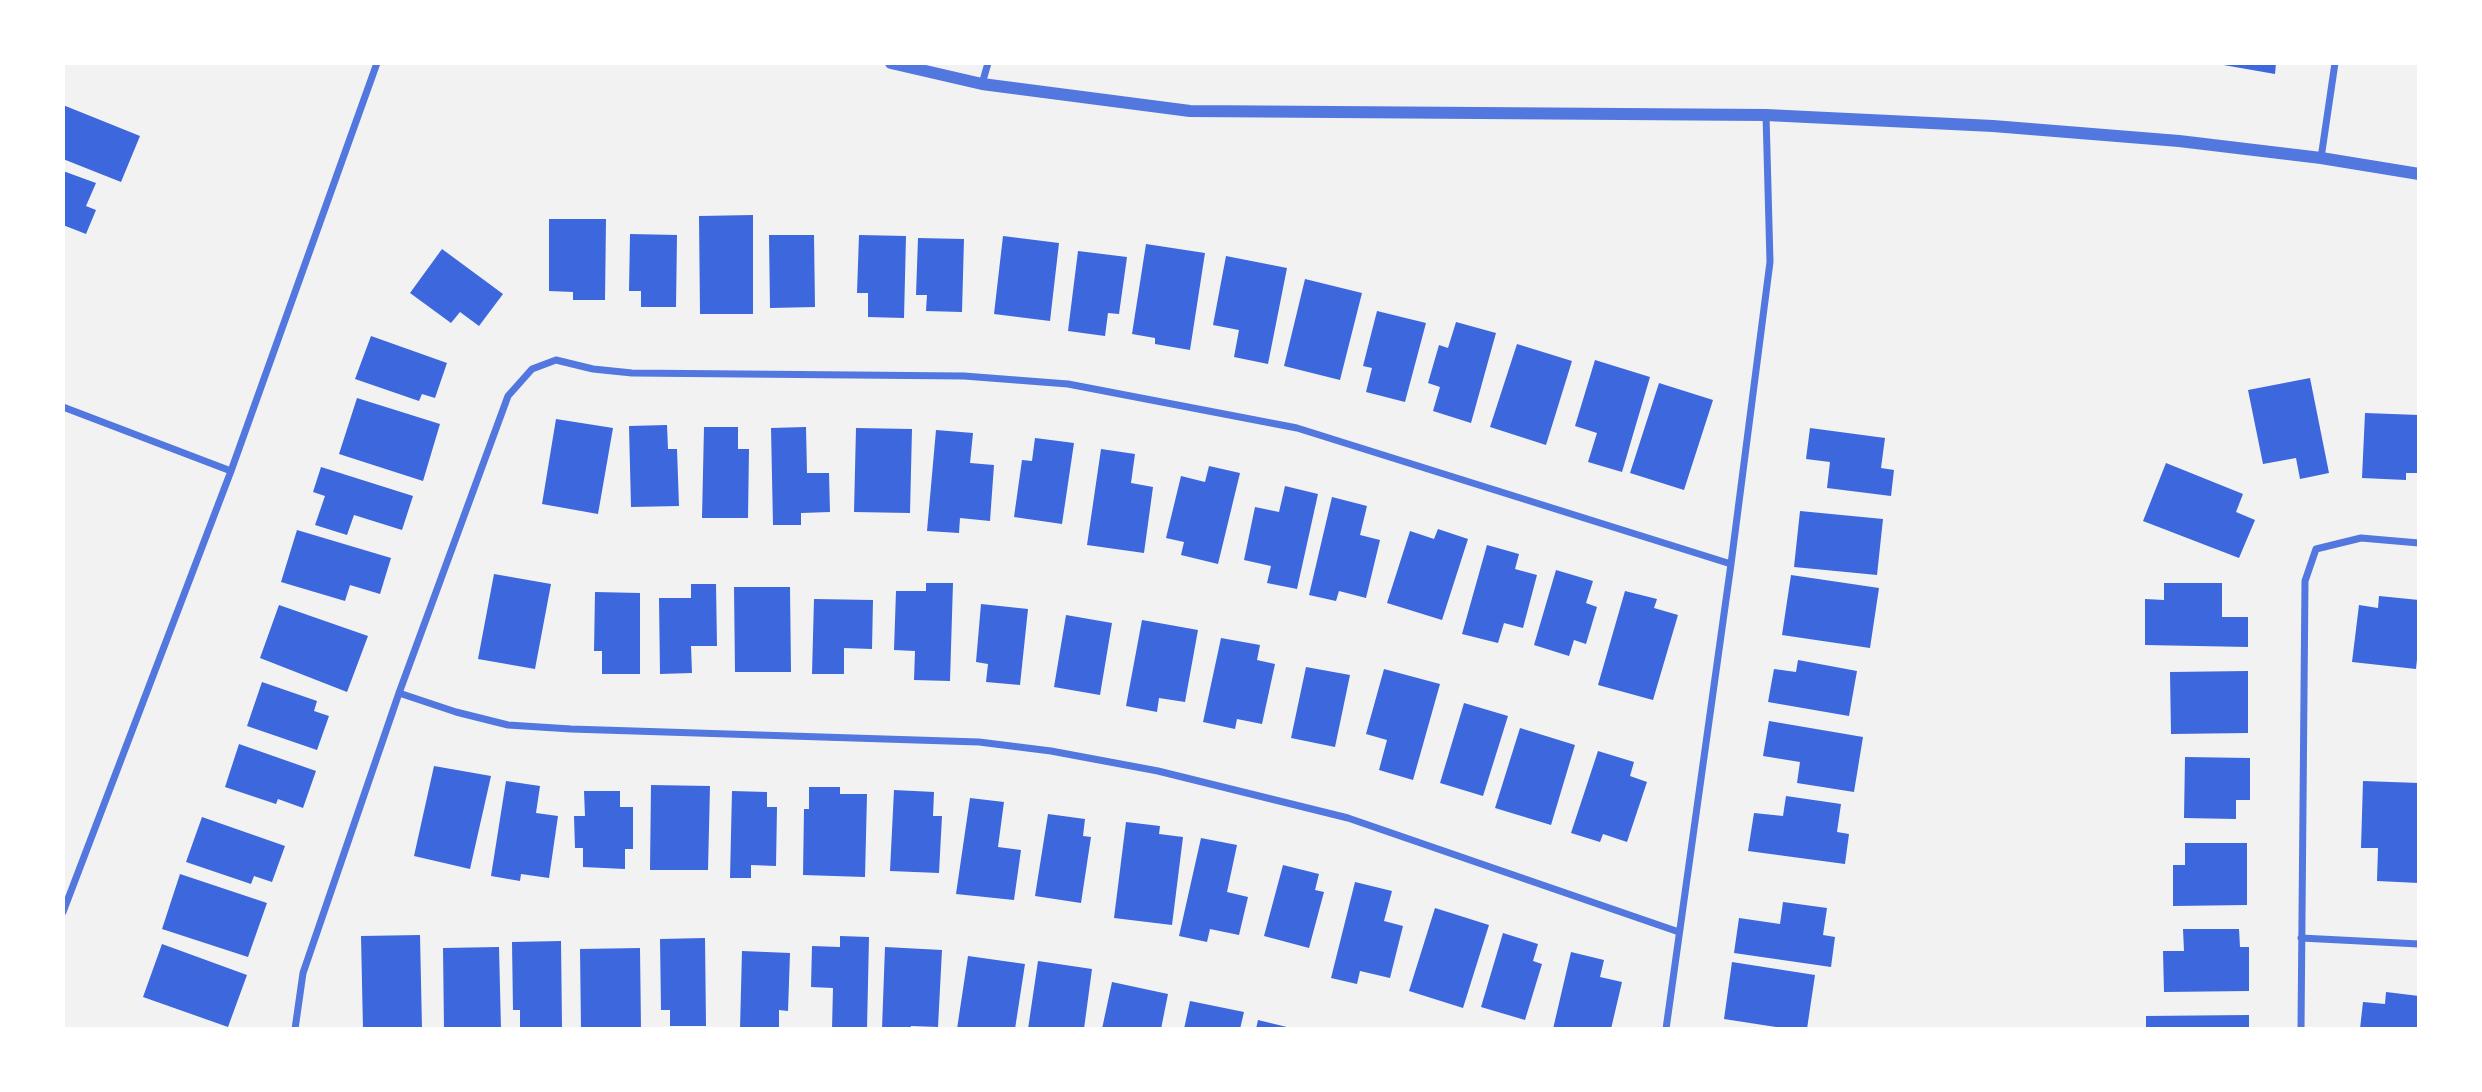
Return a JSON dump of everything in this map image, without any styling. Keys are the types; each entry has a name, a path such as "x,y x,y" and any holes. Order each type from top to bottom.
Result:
{"street":[{"path":"63,912 231,471 377,63"},
{"path":"891,63 982,84 1190,111 1766,115 1993,126 2179,141 2321,158 2419,174"},
{"path":"982,84 988,63"},
{"path":"2321,158 2335,63"},
{"path":"1666,1029 1770,262 1766,115"},
{"path":"295,1029 303,973 399,693 508,396 532,369 556,360 593,369 632,373 964,376 1068,384 1297,428 1731,564"},
{"path":"63,407 231,471"},
{"path":"2301,1029 2305,581 2316,549 2361,538 2419,543"},
{"path":"399,693 456,712 508,725 979,742 1051,751 1158,771 1348,818 1679,932"},
{"path":"2301,938 2419,944"}],"building":[{"path":"2212,63 2276,63 2275,74"},
{"path":"63,105 140,136 121,182 63,159"},
{"path":"63,171 96,183 86,206 96,210 86,234 63,225"},
{"path":"753,215 753,314 700,314 699,216"},
{"path":"549,219 606,219 605,300 573,300 573,292 549,291"},
{"path":"630,234 677,235 676,307 641,307 641,291 629,291"},
{"path":"769,235 814,235 815,307 770,308"},
{"path":"859,235 906,236 904,318 868,317 868,293 857,293"},
{"path":"1003,236 1059,243 1050,321 994,314"},
{"path":"918,238 964,239 962,312 926,311 927,295 916,295"},
{"path":"1146,244 1205,253 1190,350 1155,344 1155,338 1132,334"},
{"path":"442,249 503,294 479,326 460,312 451,323 410,293"},
{"path":"1078,251 1127,257 1119,314 1108,313 1105,336 1068,331"},
{"path":"1226,256 1287,268 1268,364 1234,357 1239,330 1213,325"},
{"path":"1305,279 1362,293 1340,380 1284,366"},
{"path":"1377,311 1426,323 1405,402 1366,392 1372,368 1363,366"},
{"path":"1456,322 1496,333 1471,423 1433,411 1440,387 1428,383 1439,345 1448,348"},
{"path":"371,336 447,363 435,398 422,394 419,401 355,379"},
{"path":"1517,344 1572,361 1546,445 1490,427"},
{"path":"1595,360 1650,377 1622,472 1588,462 1597,433 1575,426"},
{"path":"2310,378 2329,473 2300,479 2296,458 2263,464 2248,390"},
{"path":"1659,383 1713,400 1684,490 1630,473"},
{"path":"357,398 440,424 423,481 339,454"},
{"path":"2365,413 2419,415 2419,473 2406,473 2406,480 2362,478"},
{"path":"556,419 613,428 598,514 542,504"},
{"path":"667,425 668,449 677,449 679,506 631,507 629,426"},
{"path":"704,427 738,427 738,449 749,449 748,518 702,518"},
{"path":"806,427 807,473 829,473 830,512 801,513 801,525 773,525 771,428"},
{"path":"856,428 912,429 910,513 854,512"},
{"path":"1810,428 1885,438 1881,468 1894,470 1891,496 1827,488 1830,462 1806,459"},
{"path":"936,430 973,433 970,463 994,465 990,521 960,518 959,533 927,531"},
{"path":"1035,438 1074,443 1062,524 1014,517 1022,460 1032,461"},
{"path":"1101,449 1135,454 1131,483 1153,487 1144,553 1087,545"},
{"path":"2166,463 2243,494 2236,512 2255,520 2239,558 2143,521"},
{"path":"1209,466 1240,473 1218,564 1181,555 1184,542 1166,538 1181,476 1205,482"},
{"path":"321,467 413,496 402,530 354,515 347,535 315,525 325,496 313,492"},
{"path":"1285,486 1318,494 1297,589 1267,583 1271,566 1244,560 1255,507 1279,512"},
{"path":"1332,497 1367,506 1360,535 1380,540 1366,598 1339,591 1336,601 1309,595"},
{"path":"1800,511 1883,519 1877,575 1794,567"},
{"path":"1438,529 1468,539 1442,620 1387,603 1410,531 1434,539"},
{"path":"297,530 391,558 380,594 350,585 345,601 281,582"},
{"path":"1487,545 1519,554 1515,569 1537,575 1523,628 1504,623 1498,643 1462,634"},
{"path":"1556,570 1593,581 1586,603 1597,607 1586,644 1574,640 1569,656 1534,645"},
{"path":"494,574 551,584 535,669 478,659"},
{"path":"1791,575 1879,588 1870,648 1782,635"},
{"path":"926,583 953,583 950,681 914,680 915,651 894,650 896,591 926,591"},
{"path":"2164,583 2222,583 2222,617 2248,617 2248,647 2145,645 2145,599 2164,600"},
{"path":"691,584 716,584 717,646 691,646 692,673 660,674 659,598 691,598"},
{"path":"734,587 790,587 791,672 735,672"},
{"path":"1625,591 1657,599 1654,608 1678,615 1653,700 1598,685"},
{"path":"595,592 640,593 640,674 602,674 602,651 594,651"},
{"path":"2379,596 2419,600 2416,669 2352,662 2359,605 2378,608"},
{"path":"814,599 873,600 872,649 844,648 844,674 812,674"},
{"path":"981,604 1028,609 1020,685 986,682 988,664 976,662"},
{"path":"279,605 368,636 347,692 260,658"},
{"path":"1066,615 1112,623 1100,695 1054,687"},
{"path":"1142,620 1198,630 1185,702 1159,698 1157,712 1126,706"},
{"path":"1221,638 1260,645 1257,660 1275,664 1262,724 1237,719 1235,729 1203,722"},
{"path":"1798,660 1857,671 1849,716 1768,702 1774,669 1796,672"},
{"path":"1306,667 1350,675 1335,747 1291,738"},
{"path":"1384,669 1440,684 1413,780 1379,770 1387,740 1366,734"},
{"path":"2248,671 2248,733 2171,734 2170,672"},
{"path":"262,682 317,701 314,711 329,716 317,750 247,726"},
{"path":"1464,703 1508,716 1483,796 1440,783"},
{"path":"1769,721 1863,737 1854,792 1797,783 1800,762 1763,756"},
{"path":"1520,728 1575,745 1551,825 1495,808"},
{"path":"239,744 316,771 303,808 278,799 276,804 225,787"},
{"path":"1598,751 1634,762 1630,776 1647,782 1627,842 1603,834 1600,842 1571,833"},
{"path":"2185,757 2250,758 2250,800 2236,800 2236,819 2184,818"},
{"path":"434,766 491,776 470,869 414,856"},
{"path":"506,781 540,786 536,813 558,816 549,878 521,874 520,881 491,876"},
{"path":"2363,781 2419,783 2419,883 2377,881 2378,848 2361,848"},
{"path":"651,785 710,786 708,870 650,870"},
{"path":"809,787 840,787 840,794 867,794 865,877 803,875 804,809 809,809"},
{"path":"894,790 934,792 933,816 942,816 939,873 890,871"},
{"path":"584,791 620,791 620,807 633,807 633,849 625,849 625,869 583,867 583,848 575,848 574,816 585,816"},
{"path":"732,791 767,792 767,807 777,807 776,866 751,865 751,878 730,878"},
{"path":"1786,796 1841,804 1837,832 1849,834 1845,864 1748,851 1754,813 1783,816"},
{"path":"970,798 1004,802 998,847 1021,850 1014,900 956,894"},
{"path":"1048,814 1085,819 1083,836 1091,837 1081,903 1035,896"},
{"path":"202,817 285,846 272,882 254,876 251,884 186,862"},
{"path":"1126,822 1160,826 1159,834 1183,837 1172,925 1114,918"},
{"path":"1201,838 1237,845 1227,892 1248,897 1239,935 1210,929 1207,942 1179,936"},
{"path":"2185,843 2247,843 2247,905 2173,906 2173,865 2185,865"},
{"path":"1283,865 1319,874 1315,890 1324,892 1309,948 1264,936"},
{"path":"180,874 267,903 248,957 162,929"},
{"path":"1355,882 1392,891 1384,921 1403,926 1390,978 1360,971 1357,984 1331,978"},
{"path":"1783,902 1827,908 1823,935 1835,937 1831,967 1734,953 1739,918 1780,924"},
{"path":"1435,908 1489,925 1463,1008 1409,991"},
{"path":"2183,929 2239,929 2240,947 2249,947 2249,991 2164,992 2163,951 2184,951"},
{"path":"1503,933 1538,944 1533,961 1542,964 1525,1020 1481,1007"},
{"path":"420,935 422,1029 363,1029 361,936"},
{"path":"840,936 869,937 867,1029 832,1029 833,988 811,987 812,946 840,947"},
{"path":"705,938 706,1026 670,1026 670,1010 661,1010 660,939"},
{"path":"561,941 562,1027 520,1028 520,1010 513,1010 512,942"},
{"path":"162,944 247,975 228,1027 143,997"},
{"path":"499,947 501,1029 444,1029 443,948"},
{"path":"885,947 942,950 938,1027 882,1029"},
{"path":"640,948 641,1029 581,1029 580,949"},
{"path":"742,951 790,953 788,1011 779,1010 779,1029 740,1029"},
{"path":"1571,952 1604,960 1600,977 1622,982 1611,1029 1553,1029"},
{"path":"968,956 1025,964 1015,1029 957,1029"},
{"path":"1038,961 1092,969 1084,1029 1028,1029"},
{"path":"1732,962 1815,975 1807,1029 1789,1029 1724,1019"},
{"path":"1112,982 1168,994 1161,1029 1102,1029"},
{"path":"2386,992 2419,996 2419,1029 2360,1029 2363,1002 2385,1004"},
{"path":"1190,1001 1244,1012 1240,1029 1184,1029"},
{"path":"2249,1015 2249,1029 2146,1029 2146,1016"},
{"path":"1258,1020 1291,1028 1291,1029 1256,1029"}]}
